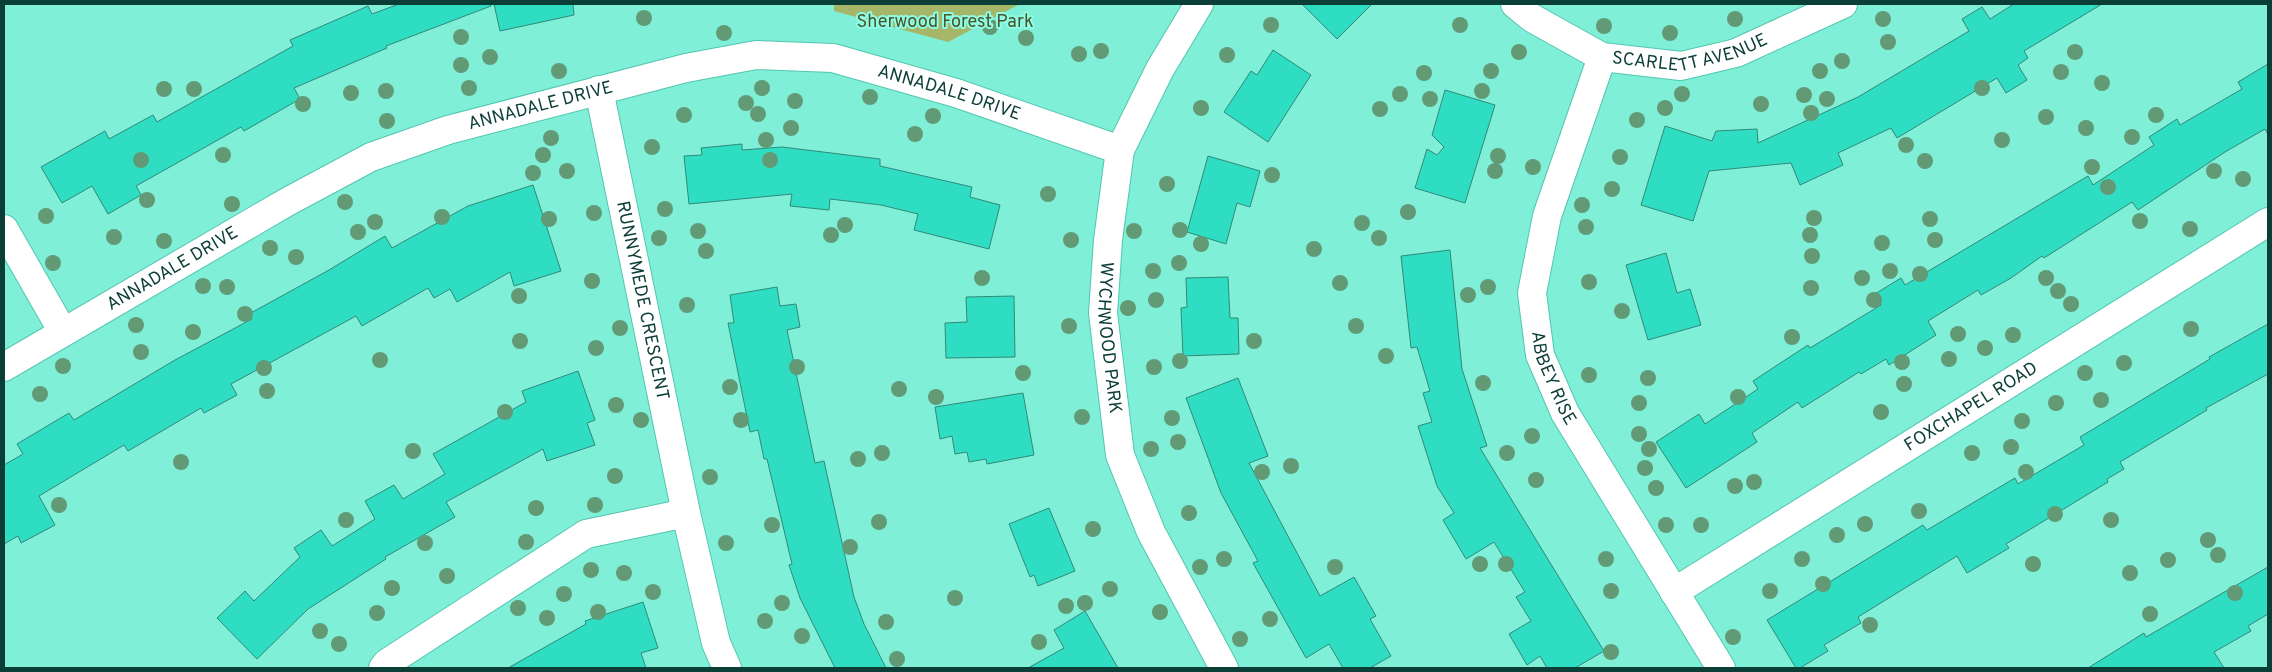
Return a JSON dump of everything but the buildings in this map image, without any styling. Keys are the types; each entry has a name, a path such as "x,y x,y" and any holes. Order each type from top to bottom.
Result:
{"street":[{"name":"WYCHWOOD PARK","path":"1199,4 1160,69 1120,150 1108,240 1103,313 1120,455 1151,532 1224,668"},
{"name":"SCARLETT AVENUE","path":"1515,4 1532,18 1602,57 1680,66 1736,53 1843,4"},
{"name":"ANNADALE DRIVE","path":"4,367 279,206 371,157 448,130 686,68 756,55 832,58 956,93 1120,150"},
{"name":"ABBEY RISE","path":"1602,57 1546,216 1532,293 1540,355 1565,413 1721,668"},
{"name":"RUNNYMEDE CRESCENT","path":"599,90 686,513 716,643 727,668"},
{"name":"FOXCHAPEL ROAD","path":"1674,592 2268,222"},
{"path":"4,229 62,332"},
{"path":"383,668 387,663 586,534 686,513"}],"green space":[{"name":"Sherwood Forest Park","path":"834,4 1020,4 948,42 834,11"}]}
